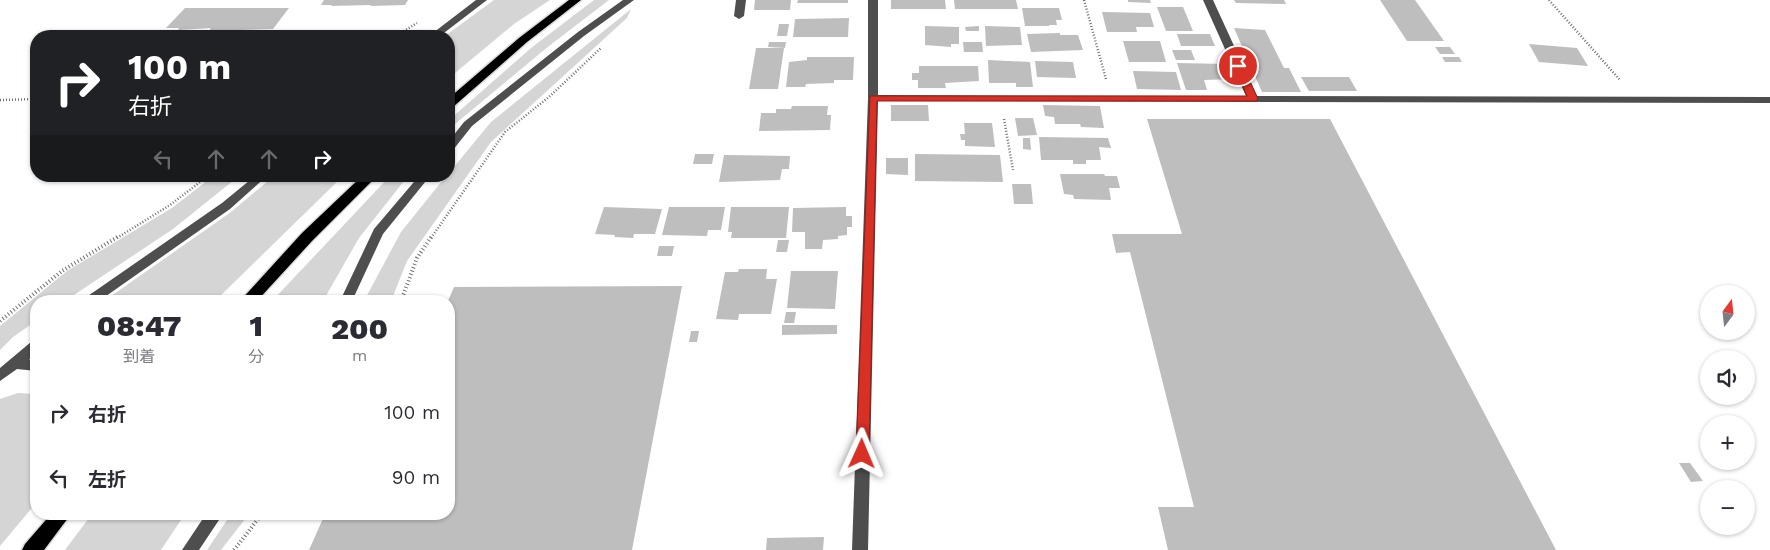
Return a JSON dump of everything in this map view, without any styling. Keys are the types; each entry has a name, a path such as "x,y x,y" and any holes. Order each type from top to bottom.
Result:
{"highway":[{"path":"455,99 523,40 576,0"},
{"path":"254,295 307,237 364,182"},
{"path":"32,550 57,520"}],"street":[{"path":"442,30 482,0"},
{"path":"455,140 468,124 581,34 629,0"},
{"path":"739,16 741,0"},
{"path":"860,550 873,98 873,0"},
{"path":"1208,0 1253,99"},
{"path":"873,98 1770,100"},
{"path":"99,295 226,206 255,182"},
{"path":"349,295 378,232 420,182"},
{"path":"0,376 30,351"},
{"path":"16,364 30,365"},
{"path":"190,550 211,520"}],"path":[{"path":"1084,0 1111,98"},
{"path":"1549,0 1637,99"},
{"path":"403,295 417,258 505,132 549,97 602,46"},
{"path":"1000,98 1013,170"},
{"path":"0,100 30,100"},
{"path":"32,295 62,271 170,205 200,182"},
{"path":"0,321 30,297"},
{"path":"234,550 257,520"}],"shaded area":[{"path":"494,0 550,0 514,24 455,73 455,30 453,30"},
{"path":"594,0 609,0 549,46 455,124 455,115 531,48"},
{"path":"631,9 627,18 491,142 407,261 393,295 367,295 401,232 441,182 455,182 455,166 491,122"},
{"path":"205,182 232,182 173,229 74,295 38,295 67,271 172,208"},
{"path":"267,182 337,182 221,295 113,295 231,212"},
{"path":"384,182 403,182 359,238 326,295 278,295"},
{"path":"30,301 30,325 13,337 0,350 0,326"},
{"path":"18,393 30,394 30,510 0,546 0,399"},
{"path":"88,520 181,520 161,550 65,550"},
{"path":"227,520 244,520 221,550 207,550"}],"building":[{"path":"324,0 408,0 405,5 331,6 321,5"},
{"path":"755,0 791,0 790,10 754,10"},
{"path":"798,0 848,0 848,3 797,3"},
{"path":"891,0 945,0 946,9 891,9"},
{"path":"954,0 1016,0 1018,9 955,9"},
{"path":"1128,0 1150,0 1151,3 1128,2"},
{"path":"1234,0 1284,0 1286,4 1236,3"},
{"path":"1380,0 1415,0 1444,41 1407,41"},
{"path":"1157,7 1183,7 1193,31 1166,31"},
{"path":"185,8 289,8 273,29 210,30 211,28 178,30 179,28 166,28"},
{"path":"1022,8 1059,8 1062,20 1056,20 1057,25 1025,26"},
{"path":"1102,12 1150,13 1154,27 1136,27 1137,32 1107,32"},
{"path":"849,18 848,37 793,37 795,19"},
{"path":"779,24 789,24 787,36 777,36"},
{"path":"925,26 959,27 959,44 951,44 951,47 925,45"},
{"path":"979,26 979,31 966,31 965,27"},
{"path":"985,26 1020,27 1022,45 986,46"},
{"path":"1234,28 1265,30 1284,68 1289,68 1301,92 1262,92"},
{"path":"1060,33 1060,35 1078,35 1083,50 1031,52 1027,34"},
{"path":"1177,34 1210,34 1215,46 1181,46"},
{"path":"1123,41 1160,41 1166,62 1129,62"},
{"path":"769,42 786,42 785,48 768,47"},
{"path":"963,42 982,42 983,52 964,52"},
{"path":"1529,44 1577,48 1588,66 1539,62"},
{"path":"1435,47 1450,47 1455,54 1440,54"},
{"path":"756,48 784,48 778,89 749,89"},
{"path":"1172,50 1191,50 1195,60 1176,60"},
{"path":"807,57 854,57 853,80 834,80 834,83 806,84 805,87 786,87 789,62 807,60"},
{"path":"1442,57 1459,57 1462,62 1445,62"},
{"path":"988,60 1030,62 1033,87 1016,87 1016,83 989,83"},
{"path":"1035,61 1073,62 1076,78 1037,77"},
{"path":"1177,63 1227,64 1233,79 1204,80 1207,90 1186,90"},
{"path":"919,66 978,66 979,81 945,83 946,88 918,88 918,80 912,80 912,73 919,73"},
{"path":"1133,71 1176,72 1181,90 1137,89"},
{"path":"1301,77 1349,77 1357,91 1309,91"},
{"path":"891,105 928,105 929,121 891,121"},
{"path":"1043,105 1100,106 1104,128 1081,127 1080,124 1055,124 1054,117 1045,116"},
{"path":"792,106 828,106 827,115 831,115 830,130 759,131 761,113 776,113 776,109 791,109"},
{"path":"1015,118 1033,118 1037,135 1018,136"},
{"path":"1147,119 1330,119 1556,550 1168,550 1158,507 1194,507 1130,252 1116,253 1112,234 1182,234"},
{"path":"964,123 992,123 995,147 965,146 965,140 961,140 960,134 965,134"},
{"path":"1039,137 1108,138 1111,148 1099,147 1101,160 1086,160 1086,164 1073,164 1073,160 1041,160"},
{"path":"1023,138 1030,138 1031,150 1023,149"},
{"path":"695,154 714,154 712,164 693,164"},
{"path":"915,154 1000,155 1003,182 915,181"},
{"path":"724,155 790,156 789,169 782,169 780,180 719,182"},
{"path":"886,158 908,158 908,175 886,174"},
{"path":"1060,174 1104,174 1105,176 1117,176 1120,188 1109,188 1111,200 1074,199 1073,195 1064,194"},
{"path":"1012,184 1031,184 1033,204 1014,204"},
{"path":"604,207 662,209 655,234 634,234 633,238 595,234"},
{"path":"669,207 725,207 721,230 708,230 707,236 662,235"},
{"path":"731,207 789,207 786,238 731,238 732,232 728,232"},
{"path":"846,207 846,216 852,216 852,227 847,227 847,235 838,236 838,239 823,240 822,249 805,249 805,232 792,232 793,208"},
{"path":"778,240 789,240 787,252 776,252"},
{"path":"659,246 674,246 672,256 657,256"},
{"path":"739,269 767,269 766,279 777,279 771,314 739,314 738,320 716,319 725,272 738,272"},
{"path":"791,271 838,271 835,309 787,308"},
{"path":"682,286 632,550 309,550 322,520 455,520 455,295 451,295 454,287"},
{"path":"786,312 796,312 794,323 784,323"},
{"path":"782,325 837,325 837,334 782,335"},
{"path":"691,331 699,331 697,342 689,342"},
{"path":"1679,463 1690,463 1702,480 1691,482"},
{"path":"824,537 823,550 766,550 767,538"}],"route":[{"path":"862,454 873,98 1253,99 1238,66"}]}
